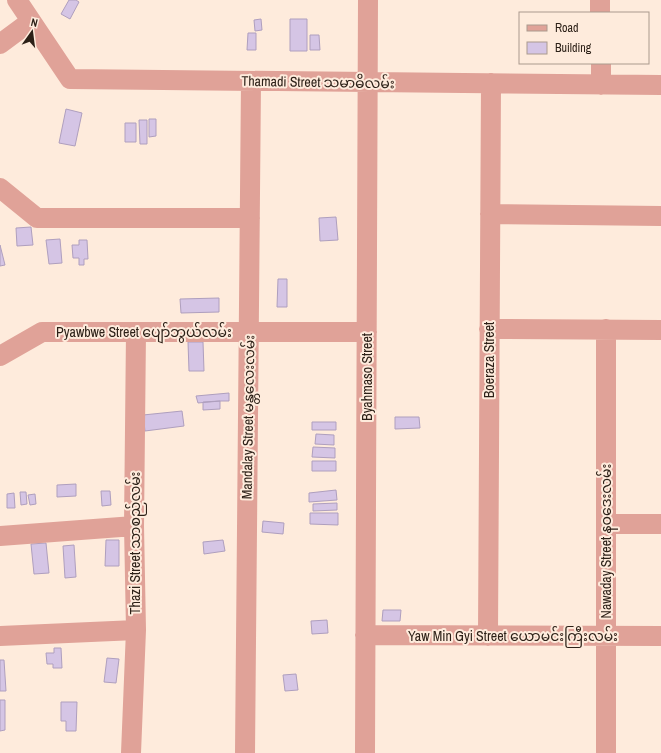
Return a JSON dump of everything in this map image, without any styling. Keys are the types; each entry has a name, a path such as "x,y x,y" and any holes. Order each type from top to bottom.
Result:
{"street":[{"name":"Thamadi Street သမာဓိလမ်း","path":"17,0 70,79 661,85"},
{"name":"Byahmaso Street","path":"365,753 368,0"},
{"path":"600,0 600,12"},
{"path":"0,44 31,22"},
{"path":"601,64 601,84"},
{"name":"Mandalay Street မန္တလေးလမ်း","path":"245,753 252,81"},
{"name":"Boeraza Street","path":"488,636 490,83"},
{"path":"4,199 37,218 250,218"},
{"path":"490,214 661,216"},
{"path":"489,329 661,330"},
{"name":"Nawaday Street နဝဒေးလမ်း","path":"606,329 606,753"},
{"name":"Pyawbwe Street ပျော်ဘွယ်လမ်း","path":"0,356 42,332 367,332"},
{"name":"Thazi Street သာစည်လမ်း","path":"131,753 136,630 134,526 136,332"},
{"path":"606,524 661,524"},
{"path":"0,536 134,526"},
{"path":"0,636 136,630"},
{"name":"Yaw Min Gyi Street ယောမင်းကြီးလမ်း","path":"366,635 661,636"}],"building":[{"path":"69,0 76,0 79,2 70,19 61,14"},
{"path":"261,19 262,30 255,31 254,20"},
{"path":"290,19 307,19 307,51 290,51"},
{"path":"248,33 256,33 256,50 247,50"},
{"path":"310,35 319,35 320,50 310,50"},
{"path":"66,109 82,113 75,146 59,143"},
{"path":"149,119 156,119 156,136 149,137"},
{"path":"139,120 147,120 147,144 140,144"},
{"path":"125,123 136,123 136,142 125,142"},
{"path":"336,217 338,240 320,241 319,218"},
{"path":"31,227 33,245 17,246 16,228"},
{"path":"60,239 62,263 49,264 46,240"},
{"path":"79,240 87,240 88,259 84,259 84,265 79,265 79,258 73,258 72,245 79,245"},
{"path":"0,245 5,265 0,266"},
{"path":"278,279 287,279 287,307 277,307"},
{"path":"219,298 219,312 181,313 180,299"},
{"path":"188,342 203,342 204,371 189,371"},
{"path":"229,393 229,401 198,403 196,396"},
{"path":"220,401 220,409 203,410 203,402"},
{"path":"182,411 184,426 145,431 143,415"},
{"path":"395,417 419,417 420,428 395,429"},
{"path":"312,422 336,422 336,430 312,430"},
{"path":"316,434 334,435 334,445 315,444"},
{"path":"313,447 335,448 335,458 312,457"},
{"path":"312,461 336,461 336,471 312,471"},
{"path":"76,484 76,496 57,497 57,485"},
{"path":"336,490 337,500 309,502 309,493"},
{"path":"101,491 110,491 111,505 102,506"},
{"path":"20,492 26,492 27,504 21,505"},
{"path":"14,493 15,508 7,508 7,494"},
{"path":"35,494 36,504 30,505 28,495"},
{"path":"337,503 337,510 313,511 313,504"},
{"path":"310,513 338,513 338,525 310,524"},
{"path":"263,521 284,523 283,534 262,532"},
{"path":"106,540 119,540 119,566 105,566"},
{"path":"223,540 225,551 204,554 203,542"},
{"path":"46,543 49,573 34,574 31,544"},
{"path":"74,545 76,577 65,578 63,546"},
{"path":"383,610 401,610 400,621 382,621"},
{"path":"327,620 328,633 312,634 311,621"},
{"path":"54,648 61,648 62,668 53,668 53,664 47,664 46,653 54,653"},
{"path":"107,658 119,659 116,683 104,682"},
{"path":"0,660 4,660 6,691 0,691"},
{"path":"296,674 298,690 285,691 283,675"},
{"path":"0,700 5,700 5,730 0,731"},
{"path":"61,702 77,702 76,731 66,731 66,721 61,721"}]}
